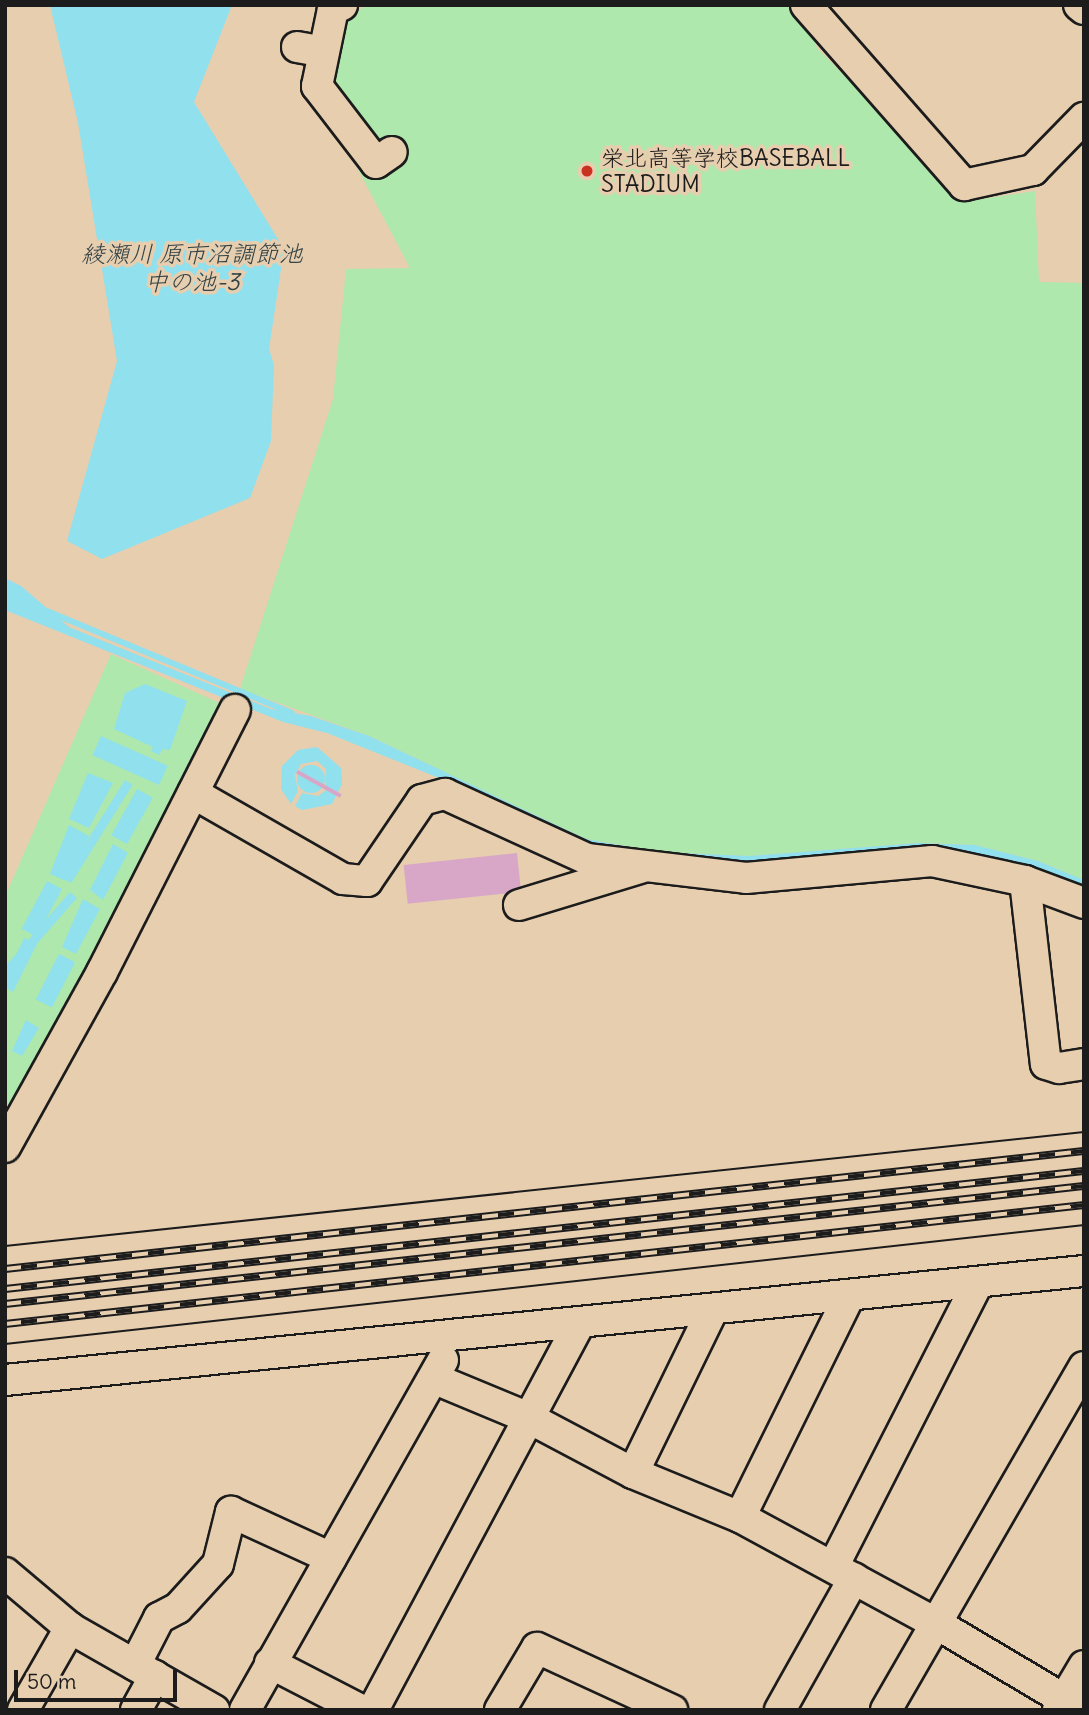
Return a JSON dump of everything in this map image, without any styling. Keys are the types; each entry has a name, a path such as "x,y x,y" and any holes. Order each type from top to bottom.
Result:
{"street":[{"path":"341,5 333,9 311,49 317,86 376,163 392,152"},
{"path":"806,5 964,185 1033,170 1084,118"},
{"path":"1079,5 1084,9"},
{"path":"5,1147 235,710"},
{"path":"193,793 343,879 367,881 422,800 445,794 587,859 746,878 932,862 1025,881 1084,903"},
{"path":"519,905 650,865"},
{"path":"1025,881 1046,1064 1059,1068 1084,1064"},
{"path":"5,1380 1084,1271"},
{"path":"780,1710 978,1283"},
{"path":"740,1517 849,1296"},
{"path":"633,1473 713,1309"},
{"path":"373,1710 580,1323"},
{"path":"245,1710 435,1379 454,1336"},
{"path":"886,1710 1084,1367"},
{"path":"435,1379 529,1418 633,1473 740,1517 937,1624 1068,1706 1084,1666"},
{"path":"136,1710 159,1618 178,1608 218,1564 231,1512 331,1558"},
{"path":"5,1573 70,1628 214,1710"},
{"path":"23,1710 70,1628"},
{"path":"500,1710 537,1648 670,1710"},
{"path":"270,1663 361,1710"}],"green space":[{"path":"367,5 806,5 817,48 969,201 1035,191 1039,282 1084,283 1084,880 1038,861 975,845 918,843 749,856 658,852 586,839 369,736 240,689 333,399 346,269 410,268 325,107 345,20"},
{"path":"111,654 235,710 5,1135 5,897"}],"water":[{"name":"綾瀬川 原市沼調節池 中の池-3","path":"50,5 232,5 194,102 284,249 269,349 274,365 271,441 250,498 102,559 67,541 117,361 78,123"},
{"path":"5,578 21,586 69,627 271,709 311,716 369,736 586,839 658,852 749,856 918,843 975,845 1038,861 1084,880 1084,887 998,858 956,854 748,865 590,849 444,780 327,733 283,722 5,610"},
{"path":"145,684 187,701 170,750 163,749 159,755 151,751 153,747 114,729 125,693"},
{"path":"101,736 168,766 159,785 92,755"},
{"path":"317,747 341,768 342,784 332,804 302,810 295,806 302,793 318,796 325,791 326,769 317,761 301,764 295,775 298,791 291,804 281,789 282,766 298,750"},
{"path":"311,765 321,769 325,779 321,789 311,793 301,789 297,779 301,769"},
{"path":"88,773 113,783 89,828 69,819"},
{"path":"125,780 133,785 71,883 64,878"},
{"path":"137,789 153,798 127,844 111,835"},
{"path":"69,825 89,836 66,881 50,874"},
{"path":"113,844 128,853 103,900 90,890"},
{"path":"47,881 62,889 37,937 22,929"},
{"path":"70,892 77,898 5,980 5,967"},
{"path":"83,899 100,909 76,954 62,947"},
{"path":"24,938 37,944 13,992 5,987 5,979"},
{"path":"59,954 75,962 52,1008 36,999"},
{"path":"26,1020 39,1028 22,1056 12,1051"}],"building":[{"path":"298,770 342,794 340,798 296,773"},
{"path":"517,853 521,892 408,904 404,865"}],"waterway":[{"path":"47,611 292,713"},
{"path":"979,855 1006,862"}],"tram line":[{"path":"5,1246 1084,1132"},
{"path":"5,1344 1084,1225"}],"railway":[{"path":"5,1269 1084,1151"},
{"path":"5,1289 1084,1171"},
{"path":"5,1304 1084,1186"},
{"path":"5,1324 1084,1205"}],"place":[{"name":"栄北高等学校BASEBALL STADIUM","path":"587,171"}]}
